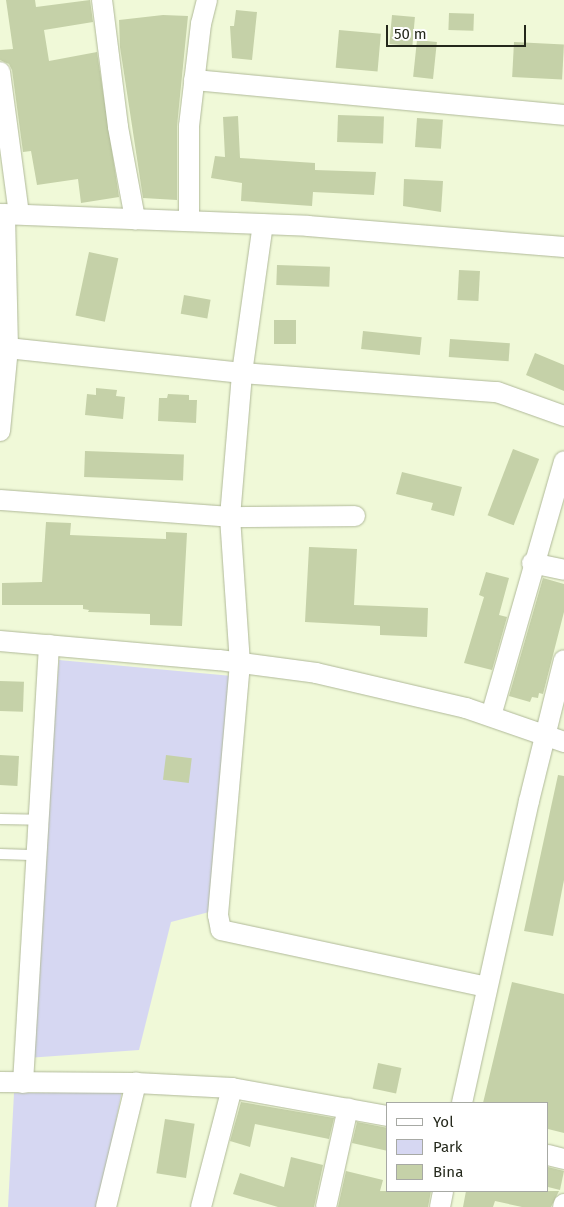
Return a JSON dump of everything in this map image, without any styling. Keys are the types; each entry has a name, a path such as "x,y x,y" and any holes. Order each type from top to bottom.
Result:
{"street":[{"path":"102,0 118,128 135,219"},
{"path":"189,220 189,126 201,24 207,0"},
{"path":"0,72 8,214 8,348 0,431"},
{"path":"194,80 564,115"},
{"path":"8,214 264,224 564,248"},
{"path":"264,224 242,373 230,517 240,663 218,915 221,930 487,987"},
{"path":"8,348 242,373 497,392 564,416"},
{"path":"491,716 532,564 564,461"},
{"path":"0,500 230,517 355,516"},
{"path":"532,564 564,570"},
{"path":"0,641 240,663 325,675 491,716 564,742"},
{"path":"23,1083 49,645"},
{"path":"462,1102 545,735 564,660"},
{"path":"0,1082 136,1083 232,1088 386,1116"},
{"path":"106,1207 136,1083"},
{"path":"201,1207 232,1088"},
{"path":"326,1207 348,1108"},
{"path":"549,1155 564,1159"},
{"path":"440,1207 443,1192"}],"lane":[{"path":"0,818 39,820"},
{"path":"0,854 37,855"}],"green space":[{"path":"59,660 232,676 213,911 171,922 139,1050 27,1058"},
{"path":"122,1091 99,1207 8,1207 14,1093"}],"building":[{"path":"6,0 35,0 36,7 90,0 93,22 44,30 49,61 97,52 119,197 81,203 78,179 37,185 31,151 23,152 12,70 9,64 0,60 0,50 13,49"},
{"path":"236,10 257,12 252,60 232,58 230,26 234,26"},
{"path":"449,13 474,14 473,31 448,30"},
{"path":"163,15 188,16 177,126 177,200 143,198 120,47 119,20"},
{"path":"392,15 415,17 412,46 389,44"},
{"path":"339,30 381,34 378,72 336,68"},
{"path":"417,40 437,42 433,79 413,77"},
{"path":"514,42 564,45 562,80 512,77"},
{"path":"338,115 384,117 383,144 337,142"},
{"path":"238,116 240,158 315,163 315,170 376,172 374,195 313,192 312,206 241,201 242,183 211,178 215,156 225,157 223,117"},
{"path":"417,118 443,120 441,149 415,147"},
{"path":"404,179 443,181 441,212 403,206"},
{"path":"89,252 118,258 105,322 75,316"},
{"path":"277,265 330,267 329,287 276,285"},
{"path":"459,270 480,271 478,301 457,300"},
{"path":"184,295 211,300 207,318 181,314"},
{"path":"274,320 296,320 296,344 274,344"},
{"path":"363,331 422,337 420,355 361,349"},
{"path":"450,339 510,343 509,361 449,357"},
{"path":"535,353 564,365 564,391 526,375"},
{"path":"96,388 117,390 116,396 125,397 123,419 85,415 87,394 96,395"},
{"path":"168,394 189,395 189,400 197,400 196,423 158,421 159,398 167,398"},
{"path":"513,449 539,459 514,525 488,515"},
{"path":"85,451 184,454 183,480 84,477"},
{"path":"402,472 462,487 454,516 431,510 433,503 396,494"},
{"path":"46,522 71,523 70,535 166,539 166,532 187,533 182,626 150,625 150,614 88,612 89,610 83,609 83,605 2,605 2,583 42,582"},
{"path":"309,547 357,549 354,605 428,608 427,637 380,635 380,626 305,622"},
{"path":"486,572 509,578 499,615 507,617 492,670 464,663 484,597 479,595"},
{"path":"543,578 564,584 564,612 543,694 539,693 538,698 532,697 530,702 509,696"},
{"path":"0,681 24,682 23,712 0,711"},
{"path":"0,755 19,756 17,786 0,785"},
{"path":"166,755 192,758 189,783 163,780"},
{"path":"558,775 564,776 564,880 553,936 524,931"},
{"path":"512,982 564,994 564,1133 549,1129 549,1102 483,1102"},
{"path":"378,1063 401,1068 396,1093 373,1088"},
{"path":"241,1102 334,1118 329,1139 255,1124 250,1147 230,1141"},
{"path":"165,1119 195,1124 186,1178 156,1173"},
{"path":"357,1122 386,1128 386,1151 352,1143"},
{"path":"291,1157 323,1165 314,1207 278,1207 233,1194 240,1173 284,1187"},
{"path":"549,1167 564,1171 560,1190 549,1187"},
{"path":"346,1171 383,1180 380,1191 431,1192 428,1207 338,1207"},
{"path":"559,1191 551,1207 522,1207 495,1201 493,1207 463,1207 466,1192"}]}
